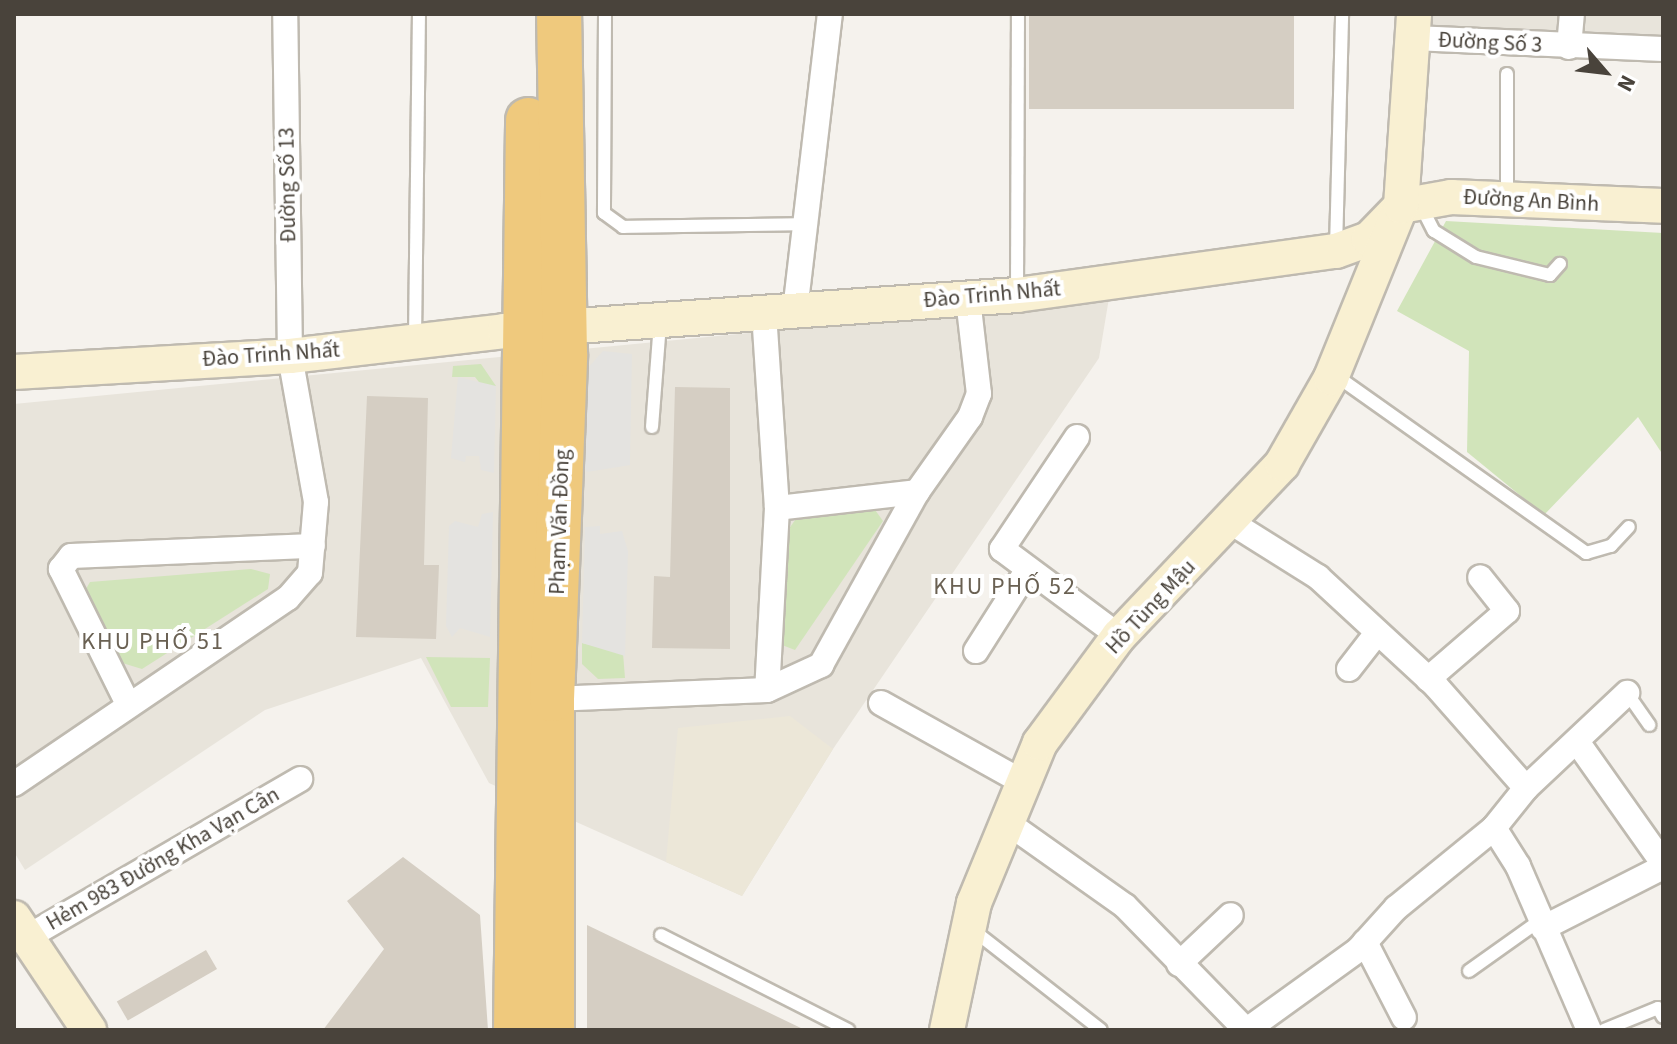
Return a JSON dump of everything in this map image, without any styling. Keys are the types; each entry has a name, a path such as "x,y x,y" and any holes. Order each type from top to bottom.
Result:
{"highway":[{"name":"Phạm Văn Đồng","path":"529,14 546,329 552,699 552,1030"},
{"name":"Phạm Văn Đồng","path":"516,1030 559,14"}],"street":[{"name":"Đường Số 13","path":"14,784 288,598 310,573 316,502 290,356 285,14"},
{"path":"767,690 777,508 779,312 808,224 830,14"},
{"path":"1569,47 1572,14"},
{"name":"Đường Số 3","path":"1414,26 1569,47 1663,49"},
{"name":"Hồ Tùng Mậu","path":"947,1030 967,926 1019,780 1119,636 1232,523 1282,464 1332,373 1410,203 1414,26"},
{"name":"Đường An Bình","path":"1410,203 1508,199 1663,206"},
{"name":"Đào Trinh Nhất","path":"14,372 290,356 546,329 1017,295 1336,251 1369,239 1410,203"},
{"path":"552,699 767,690 821,665 917,492 970,417 979,394 968,299"},
{"path":"1077,437 1002,549 1119,636"},
{"path":"777,508 917,492"},
{"path":"1232,523 1318,577 1428,679 1526,788"},
{"path":"128,704 61,569 71,556 313,546"},
{"path":"976,651 1028,569"},
{"path":"1428,679 1507,611 1480,577"},
{"path":"1349,669 1377,633"},
{"path":"1005,821 1125,906 1246,1030 1365,942 1396,908 1494,828 1526,788 1578,743 1627,693"},
{"path":"881,703 1019,780"},
{"path":"1541,924 1663,865 1578,743"},
{"name":"Hẻm 983 Đường Kha Vạn Cân","path":"20,928 300,779"},
{"path":"1494,828 1589,1030"},
{"path":"1179,964 1231,915"},
{"path":"20,928 89,1030"},
{"path":"1365,942 1404,1018"}],"lane":[{"path":"415,342 419,14"},
{"path":"605,14 604,213 623,227 808,224"},
{"path":"1017,295 1018,14"},
{"path":"1336,251 1342,14"},
{"path":"1507,74 1508,199"},
{"path":"1410,203 1434,231 1476,257 1550,275 1560,264"},
{"path":"652,427 660,321"},
{"path":"1332,373 1586,553 1611,546 1629,527"},
{"path":"1627,693 1649,725"},
{"path":"1469,971 1541,924"},
{"path":"967,926 1101,1030"},
{"path":"661,935 848,1030"},
{"path":"1604,1030 1658,1008 1663,1017"}],"shaded area":[{"path":"1427,14 1663,14 1663,60 1426,53"},
{"path":"1109,298 1099,358 833,749 742,896 489,783 421,658 265,710 25,870 14,852 14,404"},
{"path":"603,351 632,354 630,465 587,472 582,464 587,369"},
{"path":"458,377 496,386 494,473 481,470 479,456 466,456 465,462 451,458"},
{"path":"493,512 490,637 460,628 452,637 446,626 449,526 455,521 478,527 482,514"},
{"path":"600,526 600,534 622,531 628,551 625,656 582,643 585,527"},
{"path":"790,716 833,749 742,896 666,862 678,728"}],"green space":[{"path":"1446,221 1663,233 1663,455 1638,417 1544,515 1467,452 1469,351 1397,311"},
{"path":"481,364 496,386 482,386 475,377 452,377 453,366"},
{"path":"873,507 883,521 795,650 782,645 788,530 798,516"},
{"path":"251,569 270,574 268,589 142,669 119,662 83,594 90,582"},
{"path":"582,643 623,653 625,678 598,679 582,664"},
{"path":"426,657 490,658 488,707 451,707"}],"building":[{"path":"1029,14 1294,14 1294,109 1029,109"},
{"path":"675,387 730,388 730,649 652,648 654,576 670,577"},
{"path":"367,396 428,398 424,565 439,565 436,639 356,637"},
{"path":"403,857 480,915 488,1030 323,1030 384,949 347,901"},
{"path":"587,925 805,1030 587,1030"},
{"path":"206,950 217,969 128,1021 117,1002"}],"district":[{"name":"KHU PHỐ 52","path":"1005,587"},
{"name":"KHU PHỐ 51","path":"153,642"}]}
